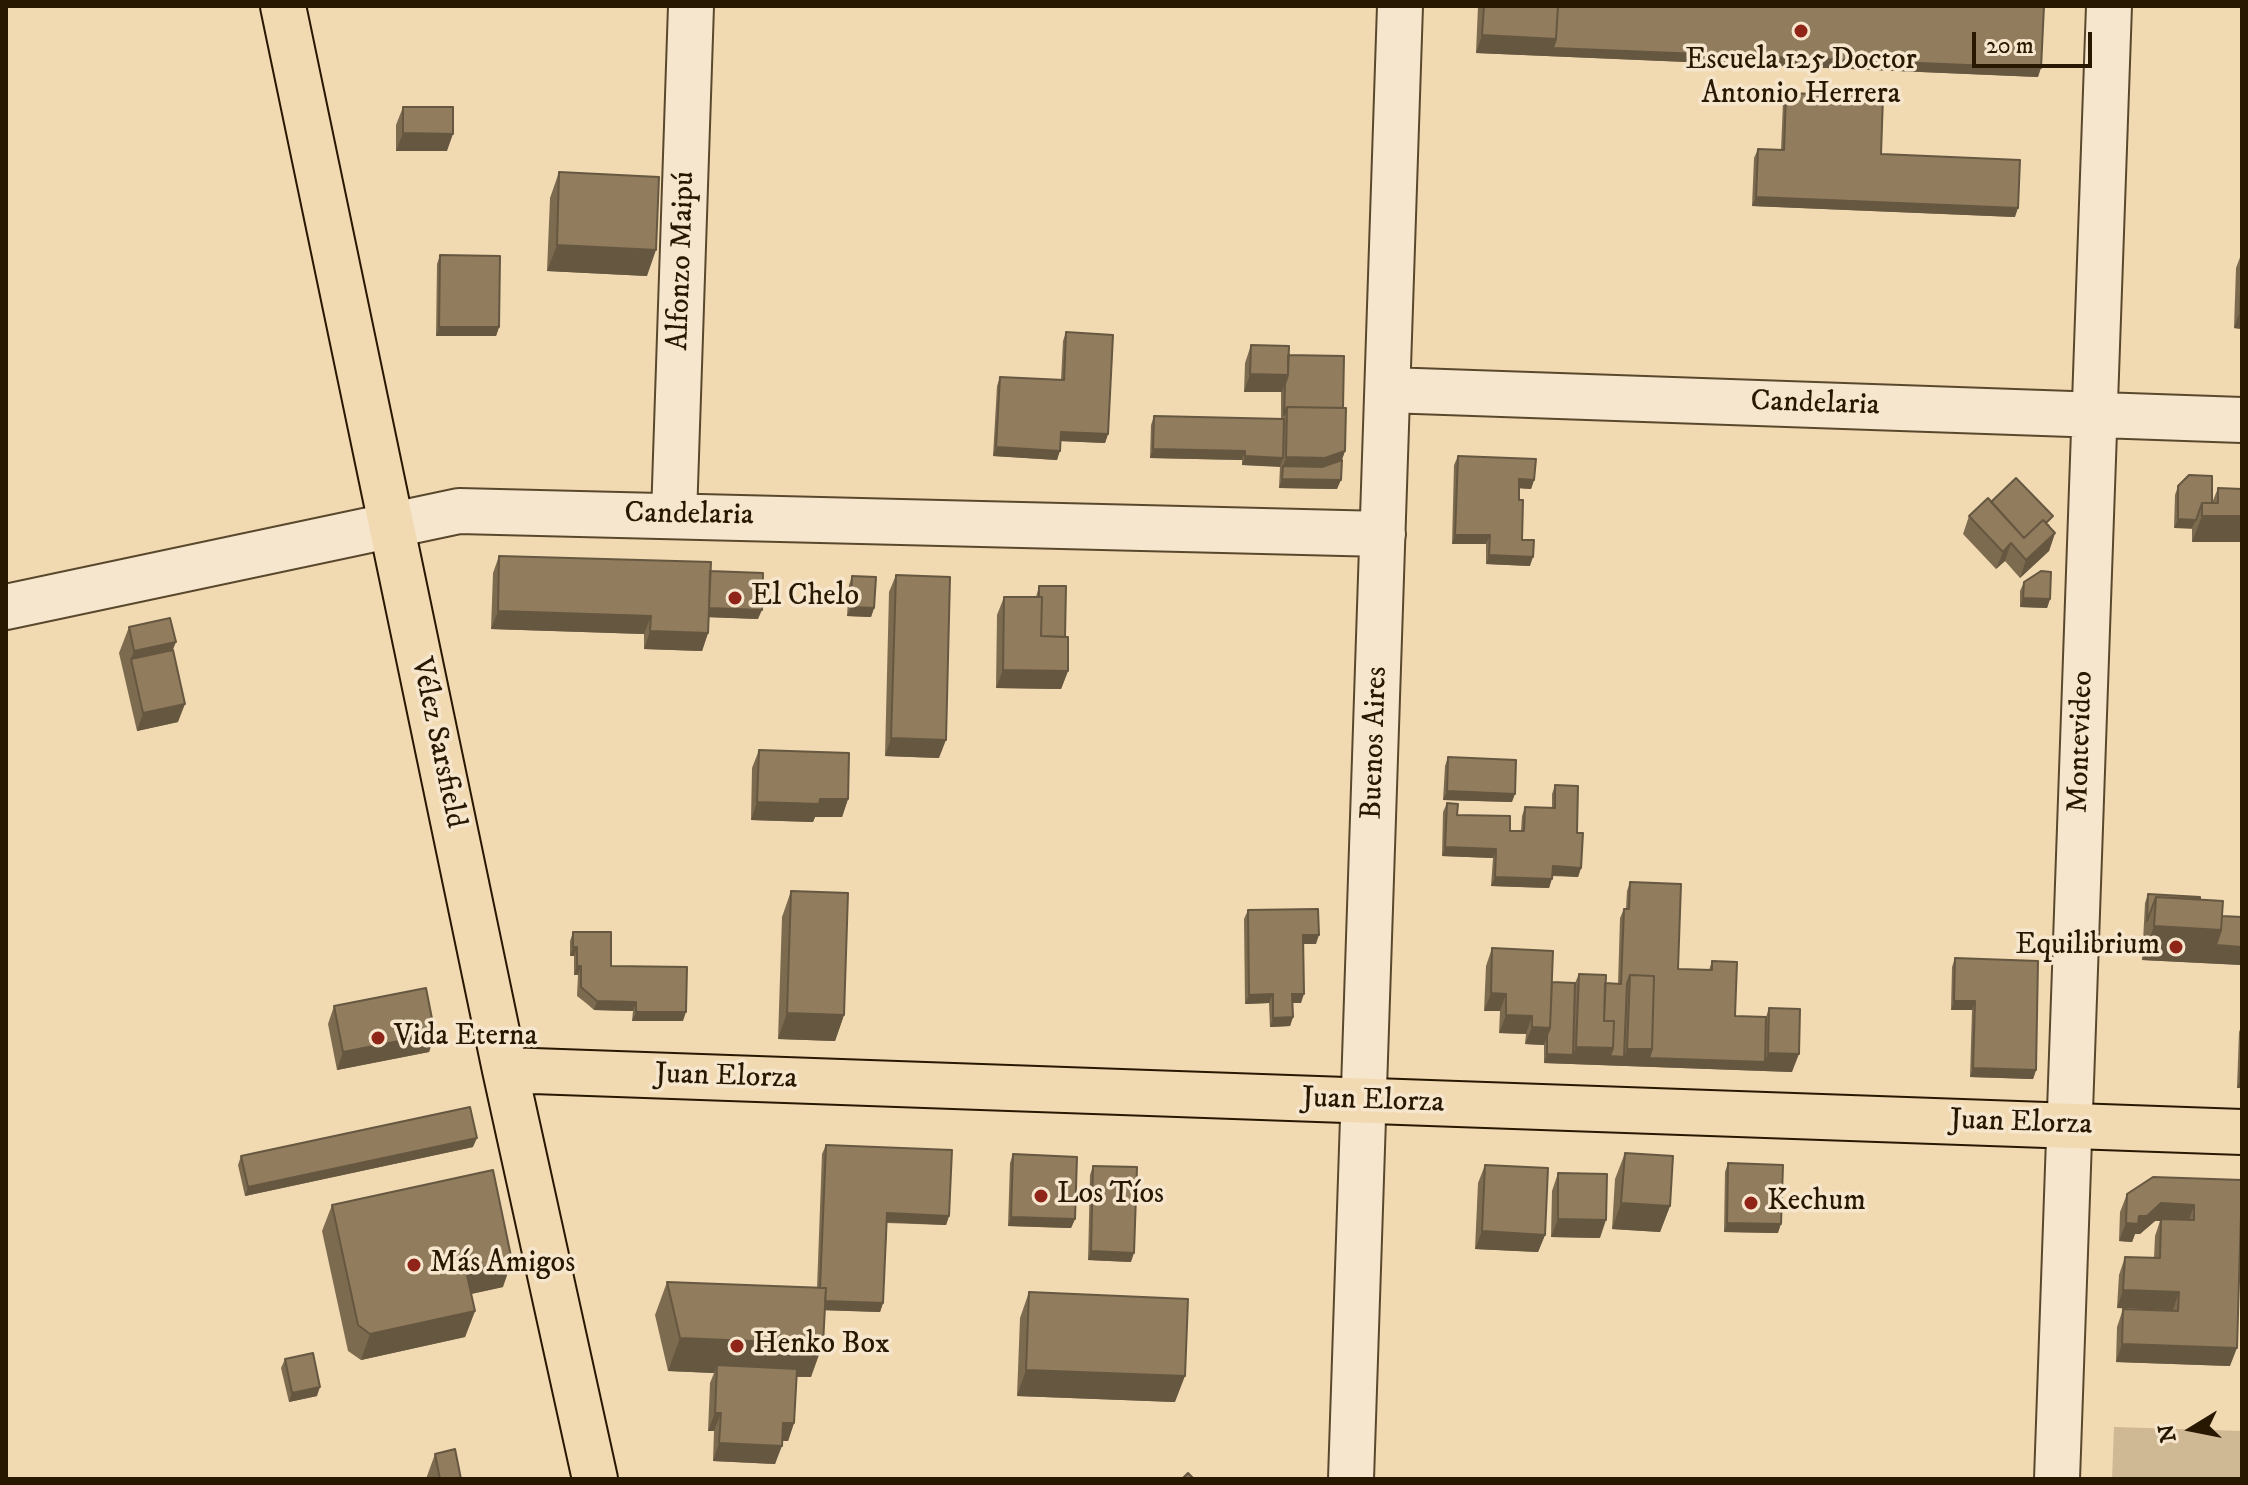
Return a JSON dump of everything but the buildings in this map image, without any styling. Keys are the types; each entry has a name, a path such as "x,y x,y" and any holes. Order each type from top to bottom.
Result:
{"main road":[{"name":"Vélez Sarsfield","path":"283,6 505,1070 595,1479"},
{"name":"Juan Elorza","path":"505,1070 2242,1132"}],"street":[{"name":"Alfonzo Maipú","path":"674,516 691,6"},
{"name":"Buenos Aires","path":"1351,1479 1400,6"},
{"name":"Montevideo","path":"2057,1479 2109,6"},
{"name":"Candelaria","path":"1388,390 2242,420"},
{"name":"Candelaria","path":"6,607 459,511 1383,534"}],"shaded area":[{"path":"2114,1427 2242,1431 2242,1479 2112,1479"}],"place":[{"name":"Escuela 125 Doctor Antonio Herrera","path":"1801,31"},
{"name":"El Chelo","path":"735,598"},
{"name":"Equilibrium","path":"2176,947"},
{"name":"Vida Eterna","path":"378,1038"},
{"name":"Los Tíos","path":"1041,1196"},
{"name":"Kechum","path":"1751,1203"},
{"name":"Más Amigos","path":"414,1265"},
{"name":"Henko Box","path":"737,1346"}]}
